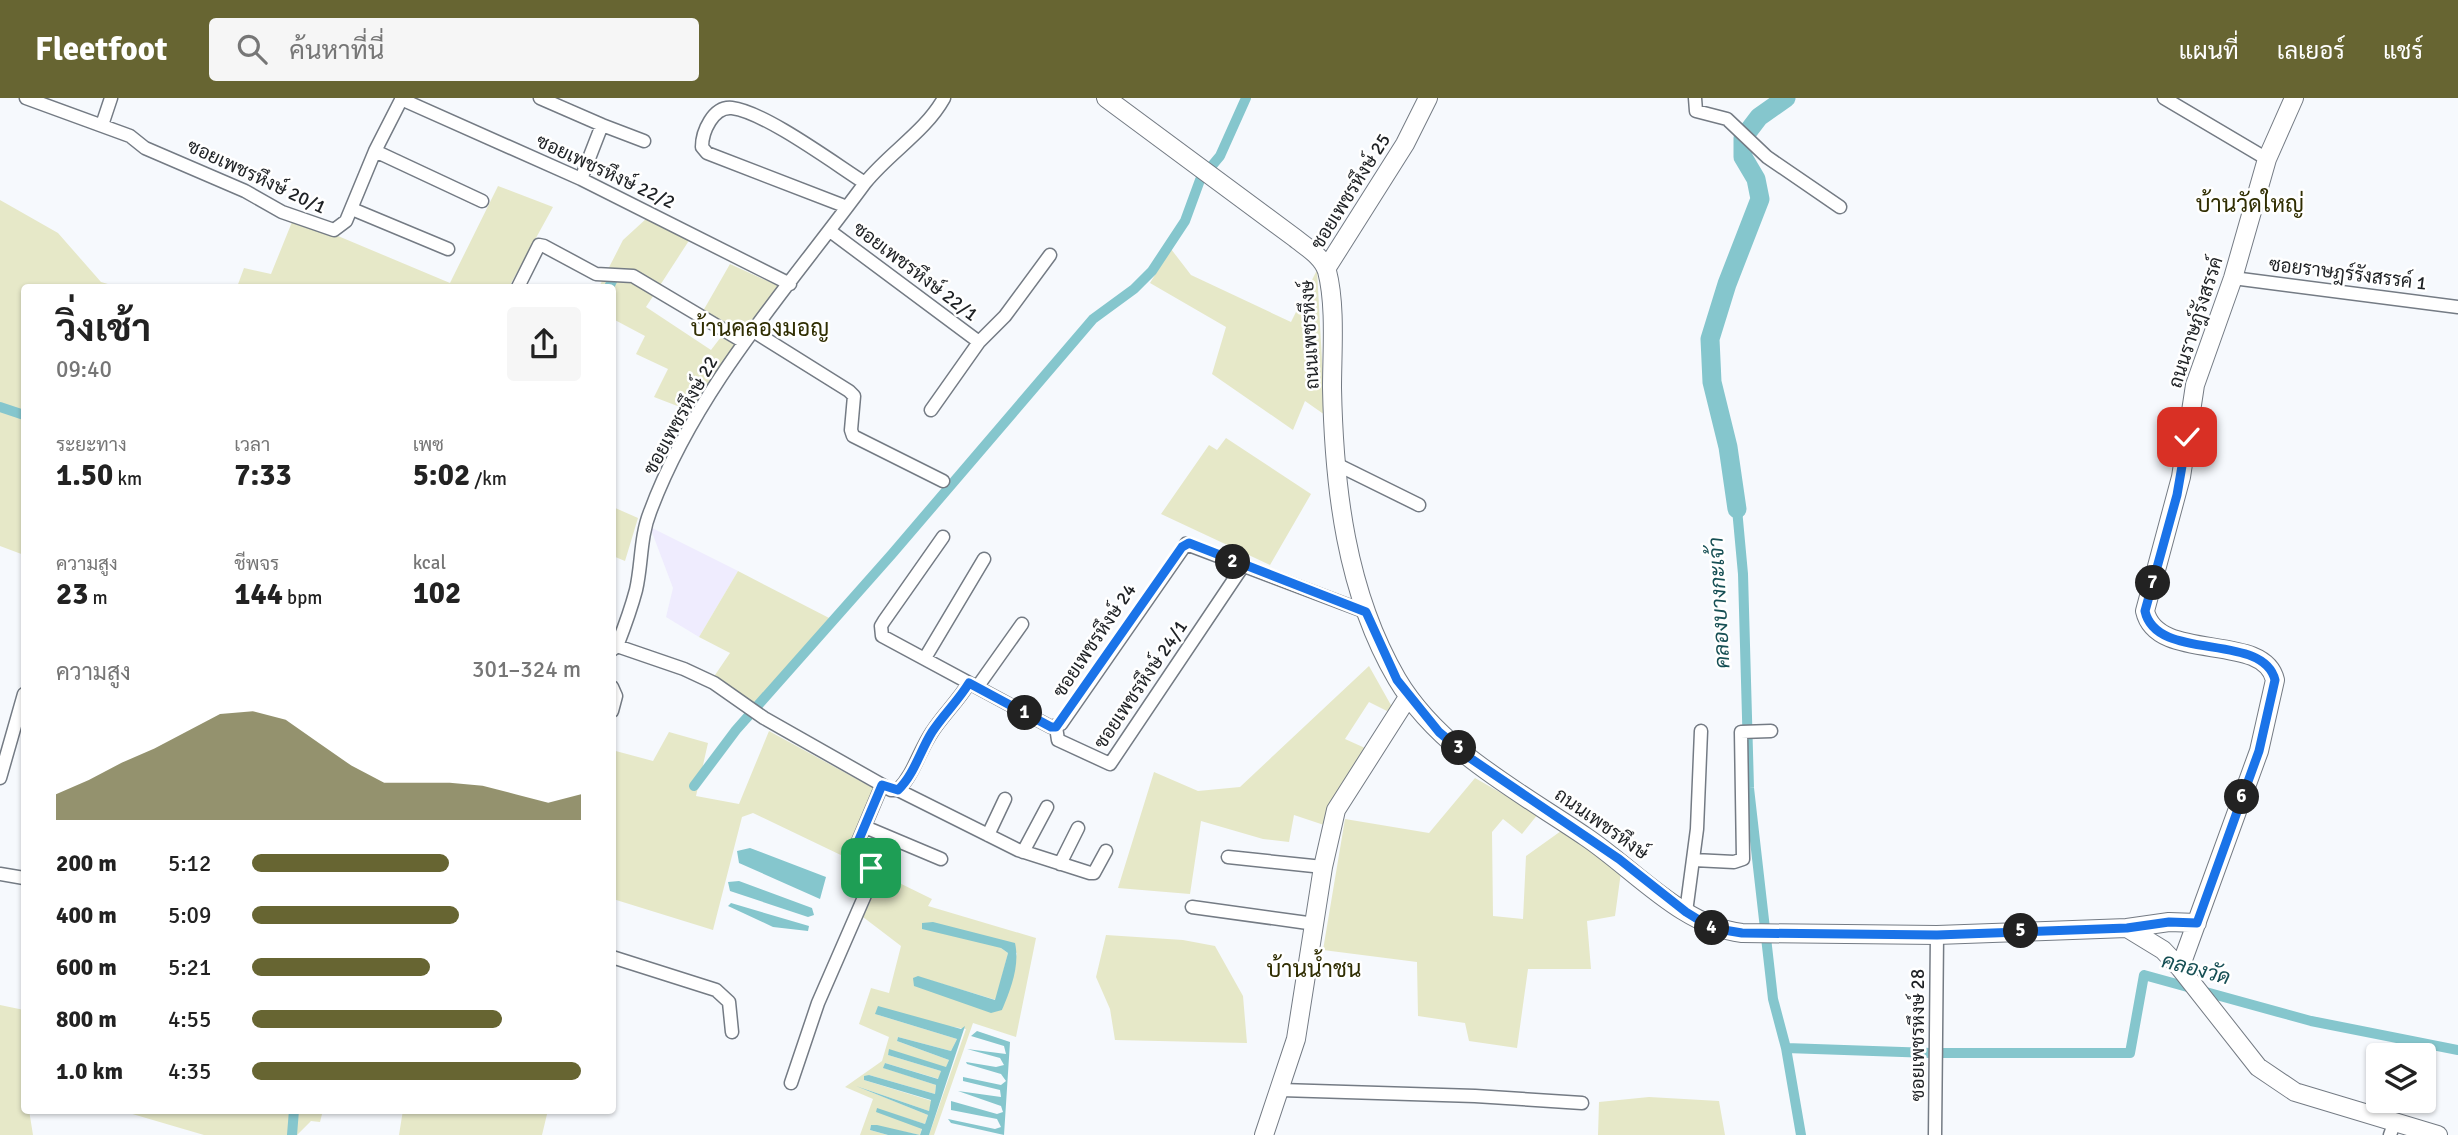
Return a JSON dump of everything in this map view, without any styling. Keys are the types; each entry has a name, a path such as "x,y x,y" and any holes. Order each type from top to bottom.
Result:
{"main road":[{"name":"ถนนเพชรหึงษ์","path":"1106,98 1318,256 1326,268 1336,464 1349,549 1366,612 1384,654 1408,697 1439,732 1470,758 1619,859 1686,912 1712,928 1742,933 1937,935 2127,928 2169,922 2197,923"},
{"name":"ซอยเพชรหึงษ์ 25","path":"1326,268 1405,144 1428,98"},
{"name":"ถนนราษฎ์รังสรรค์","path":"2197,923 2259,751 2275,680 2273,671 2256,658 2161,635 2148,625 2145,611 2179,486 2190,405 2233,278 2267,159 2294,98"},
{"path":"1264,1135 1296,1039 1323,867 1336,810 1408,697"},
{"path":"2180,968 2197,923"},
{"path":"2127,928 2163,950 2258,1067 2278,1082 2295,1092 2393,1128 2438,1135"}],"street":[{"name":"ซอยเพชรหึงษ์ 20/1","path":"26,98 135,138 145,148 323,229 339,228 352,209 375,150 401,99"},
{"path":"102,125 111,98"},
{"path":"540,98 644,141"},
{"name":"ซอยเพชรหึงษ์ 22","path":"616,645 636,589 642,537 650,511 702,407 748,336 865,183 880,164 920,130 944,98"},
{"path":"1695,98 1696,111 1727,119 1766,157 1840,207"},
{"path":"2164,98 2267,159"},
{"name":"ซอยเพชรหึงษ์ 22/2","path":"401,99 581,179 790,284"},
{"path":"847,207 707,152 702,147 707,125 721,110 730,108 748,113 790,135 865,183"},
{"path":"581,179 603,125"},
{"path":"375,150 482,201"},
{"path":"352,209 448,248"},
{"name":"ซอยเพชรหึงษ์ 22/1","path":"830,230 979,342"},
{"path":"519,284 534,251 540,246 596,274 633,276 849,391 854,396 850,430 853,436 943,481"},
{"name":"ซอยเพชรหึงษ์ 22/1","path":"931,410 979,342 1005,316 1050,255"},
{"name":"ซอยราษฎร์รังสรรค์ 1","path":"2233,278 2458,307"},
{"path":"1336,464 1419,505"},
{"name":"ซอยเพชรหึงษ์ 24","path":"943,537 881,626 882,636 1051,727 1056,727 1182,547 1189,543 1366,612"},
{"path":"925,658 984,559"},
{"name":"ซอยเพชรหึงษ์ 24/1","path":"1056,727 1058,740 1110,764 1243,566"},
{"path":"898,790 907,781 934,729 1022,624"},
{"path":"616,648 684,669 714,683 764,718 882,785 898,790 1023,852 1094,873 1106,851"},
{"path":"0,778 21,704"},
{"path":"1686,912 1694,860 1701,731"},
{"path":"1694,860 1734,862 1744,859 1741,733 1771,731"},
{"path":"792,1083 818,1003 872,879 871,868 852,856 882,785"},
{"path":"988,835 1005,799"},
{"path":"1023,852 1047,807"},
{"path":"864,827 941,859"},
{"path":"1060,864 1077,828"},
{"path":"1228,857 1323,867"},
{"path":"0,874 21,878"},
{"path":"1192,907 1315,924"},
{"name":"ซอยเพชรหึงษ์ 28","path":"1935,1135 1937,935"},
{"path":"616,958 716,990 729,1002 733,1011 732,1032"},
{"path":"1281,1090 1582,1102"}],"shaded area":[{"path":"650,527 738,571 699,637 666,617 673,588"}],"green space":[{"path":"498,186 553,207 511,284 238,284 244,268 271,274 292,222 338,236 450,283"},
{"path":"0,200 58,233 101,282 108,284 21,284 21,554 0,546"},
{"path":"647,218 690,239 646,307 711,350 724,333 699,318 730,264 783,288 693,412 654,397 668,369 636,354 645,336 616,321 616,284 601,284 623,240"},
{"path":"1171,249 1191,275 1291,322 1317,270 1325,415 1305,401 1293,430 1212,374 1226,327 1150,283"},
{"path":"1226,438 1311,494 1270,565 1161,514 1209,445 1217,450"},
{"path":"616,508 638,518 625,561 616,557"},
{"path":"738,571 833,620 834,625 758,708 713,678 730,653 699,637"},
{"path":"1369,666 1392,707 1387,711 1369,702 1345,739 1365,748 1324,825 1294,815 1289,842 1263,839 1201,821 1190,894 1118,888 1154,772 1198,791 1240,787"},
{"path":"769,731 875,789 847,858 753,813 742,817 713,930 616,900 616,751 653,761 669,732 708,743 696,796 739,804"},
{"path":"1475,778 1538,814 1522,834 1503,819 1492,832 1493,916 1523,919 1526,856 1561,831 1621,872 1615,916 1587,921 1591,969 1528,969 1517,1048 1469,1041 1465,1023 1418,1016 1417,962 1323,950 1345,819 1429,833"},
{"path":"883,875 932,899 928,906 1036,938 1016,1037 973,1023 934,1135 929,1135 966,1029 875,1014 957,1039 951,1051 898,1037 897,1041 949,1060 946,1068 890,1050 888,1055 941,1071 939,1079 885,1063 884,1068 936,1085 935,1094 869,1075 864,1080 932,1101 929,1111 859,1087 928,1115 925,1124 877,1109 922,1128 920,1135 871,1125 870,1130 888,1135 860,1135 873,1099 845,1087 882,1061 889,1037 859,1024 871,988 889,993 901,946 863,917","holes":["1001,948 1017,953 1002,1010 919,977 996,1000 1008,953"]},
{"path":"1106,935 1183,940 1215,946 1243,996 1247,1043 1115,1040 1110,1009 1096,977"},
{"path":"0,1005 21,1009 21,1114 30,1114 33,1135 0,1135"},
{"path":"1649,1097 1719,1101 1725,1135 1598,1135 1599,1102"},
{"path":"132,1114 322,1114 320,1122 311,1121 297,1135 204,1135"},
{"path":"402,1114 547,1114 542,1135 399,1135"}],"water":[{"path":"750,848 826,877 820,899 739,863 737,851"},
{"path":"739,881 812,908 814,915 808,917 730,891 728,882"},
{"path":"731,903 809,926 808,931 773,927 728,906"},
{"path":"933,922 1015,943 1015,968 1002,1010 991,1013 914,986 913,978 918,976 995,1000 1008,953 1001,948 922,929 922,923"},
{"path":"878,1006 961,1029 965,1026 929,1135 920,1135 922,1129 876,1112 877,1108 925,1124 928,1115 856,1086 929,1111 931,1100 864,1080 864,1076 869,1075 935,1094 936,1085 883,1068 885,1063 938,1079 941,1071 888,1055 889,1049 946,1067 949,1060 897,1041 898,1037 951,1051 957,1039 875,1014"},
{"path":"977,1031 1010,1042 1004,1135 951,1123 948,1119 995,1129 1001,1127 997,1119 951,1110 951,1101 997,1114 1003,1112 1001,1106 958,1091 1001,1097 1000,1090 963,1081 963,1077 1001,1085 1006,1081 1001,1074 967,1064 966,1062 996,1067 1004,1065 1000,1058 967,1049 1006,1054 1004,1046 971,1036"},
{"path":"871,1125 877,1125 920,1135 888,1135 870,1130"}],"waterway":[{"path":"694,786 736,730 892,554 1093,319 1134,289 1152,271 1185,221 1200,180 1220,156 1246,98"},
{"name":"คลองบางกะเจ้า","path":"1737,509 1728,447 1712,382 1710,339 1727,284 1760,199 1756,179 1743,157 1743,138 1759,117 1786,98"},
{"path":"610,284 613,279"},
{"path":"0,407 21,414"},
{"name":"คลองบางกะเจ้า","path":"1737,509 1743,574 1749,788 1773,999 1786,1048 1801,1135"},
{"name":"คลองวัด","path":"1942,1053 2130,1053 2144,975 2311,1021 2458,1050"},
{"name":"คลองวัด","path":"1786,1048 1931,1053"},
{"path":"292,1135 294,1114"}],"district":[{"name":"บ้านวัดใหญ่","path":"2250,204"},
{"name":"บ้านคลองมอญ","path":"760,328"},
{"name":"บ้านน้ำชน","path":"1314,969"}],"route":[{"path":"871,868 852,856 882,785 898,790 907,781 934,729 969,683 1051,727 1061,724 1182,547 1189,543 1366,612 1397,680 1408,697 1439,732 1470,758 1619,859 1676,905 1712,928 1742,933 1937,935 2127,928 2169,922 2197,923 2259,751 2275,690 2275,680 2273,671 2267,664 2256,658 2161,635 2148,625 2145,611 2177,495 2187,437"}]}
